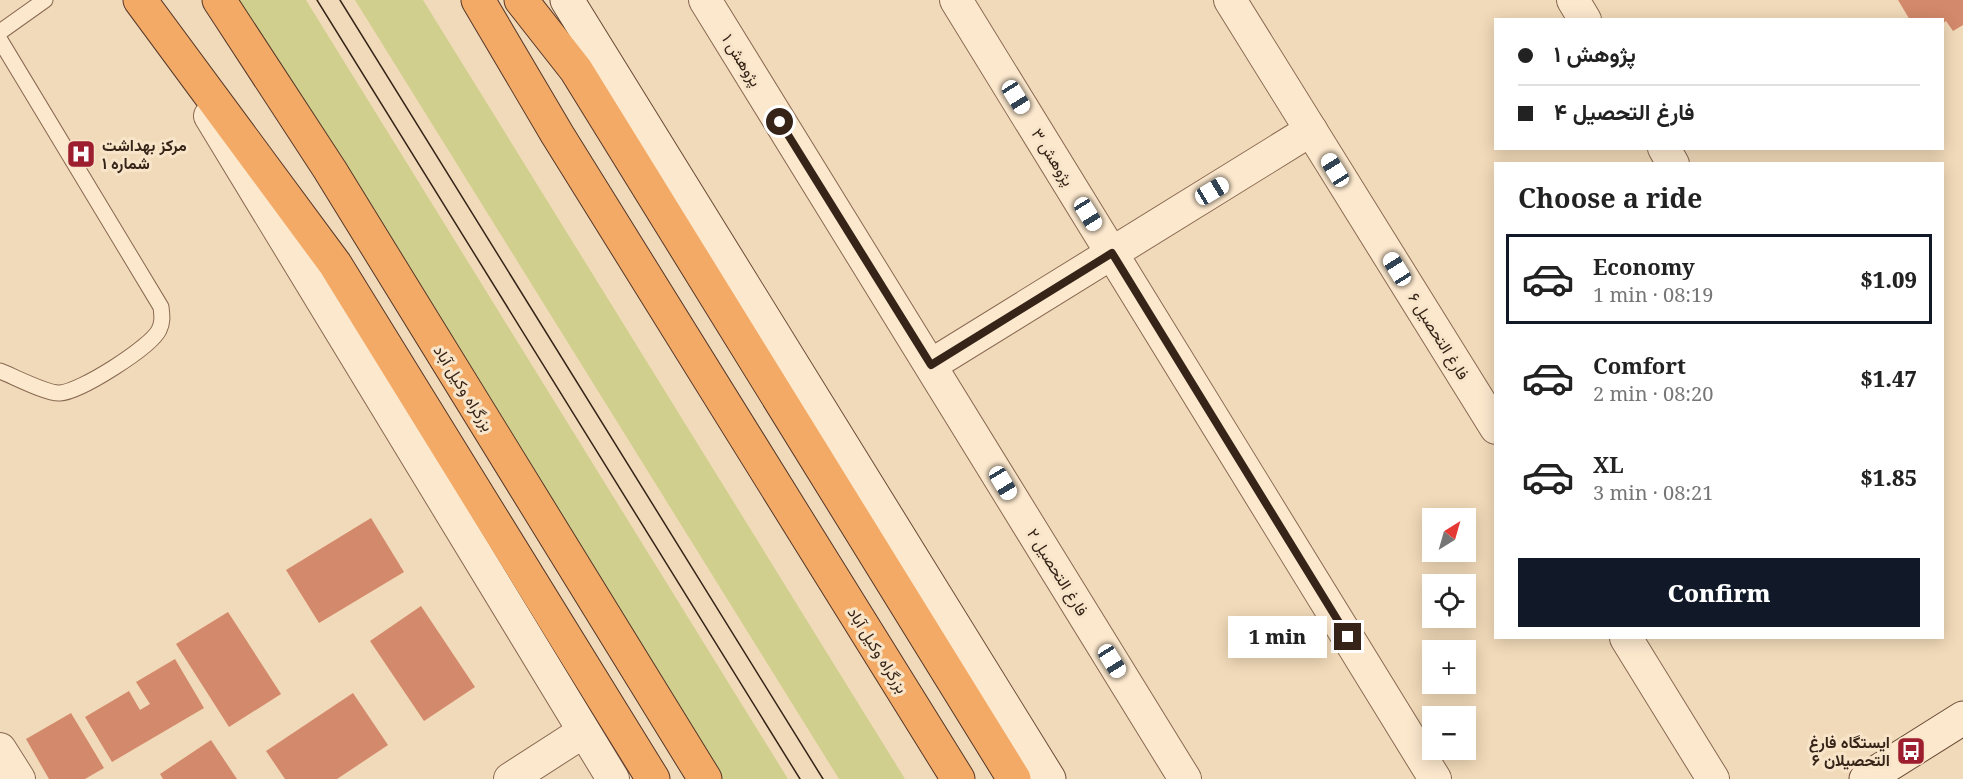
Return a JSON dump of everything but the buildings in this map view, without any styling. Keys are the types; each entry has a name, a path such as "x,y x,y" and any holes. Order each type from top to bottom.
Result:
{"highway":[{"path":"140,0 336,264 653,779"},
{"name":"بزرگراه وکیل آباد","path":"219,0 330,170 705,779"},
{"name":"بزرگراه وکیل آباد","path":"478,0 564,144 958,779"},
{"path":"521,0 576,70 1014,779"}],"main road":[{"path":"567,0 1049,779"},
{"path":"1866,779 1963,718"}],"street":[{"path":"140,0 613,779"},
{"name":"پژوهش ۱","path":"705,0 931,365"},
{"name":"پژوهش ۳","path":"956,0 1435,779"},
{"name":"فارغ التحصیل ۶","path":"1230,0 1494,425"},
{"path":"1573,0 1584,18"},
{"path":"931,365 1311,130"},
{"name":"فارغ التحصیل ۲","path":"931,365 1185,779"},
{"path":"1627,639 1713,779"},
{"path":"510,779 583,732"},
{"path":"0,749 19,779"}],"lane":[{"path":"0,32 45,0"},
{"path":"0,40 161,307 163,318 160,329 146,345 110,371 76,388 59,393 0,371"}],"shaded area":[{"path":"237,0 306,0 788,779 720,779"},
{"path":"355,0 423,0 905,779 839,779"}],"tram line":[{"path":"317,0 800,779"},
{"path":"340,0 823,779"}],"place":[{"name":"مرکز بهداشت شماره ۱","path":"81,154"},
{"name":"ایستگاه فارغ التحصیلان ۶","path":"1911,751"}],"route":[{"path":"780,122 931,365 1112,253 1348,637"}]}
